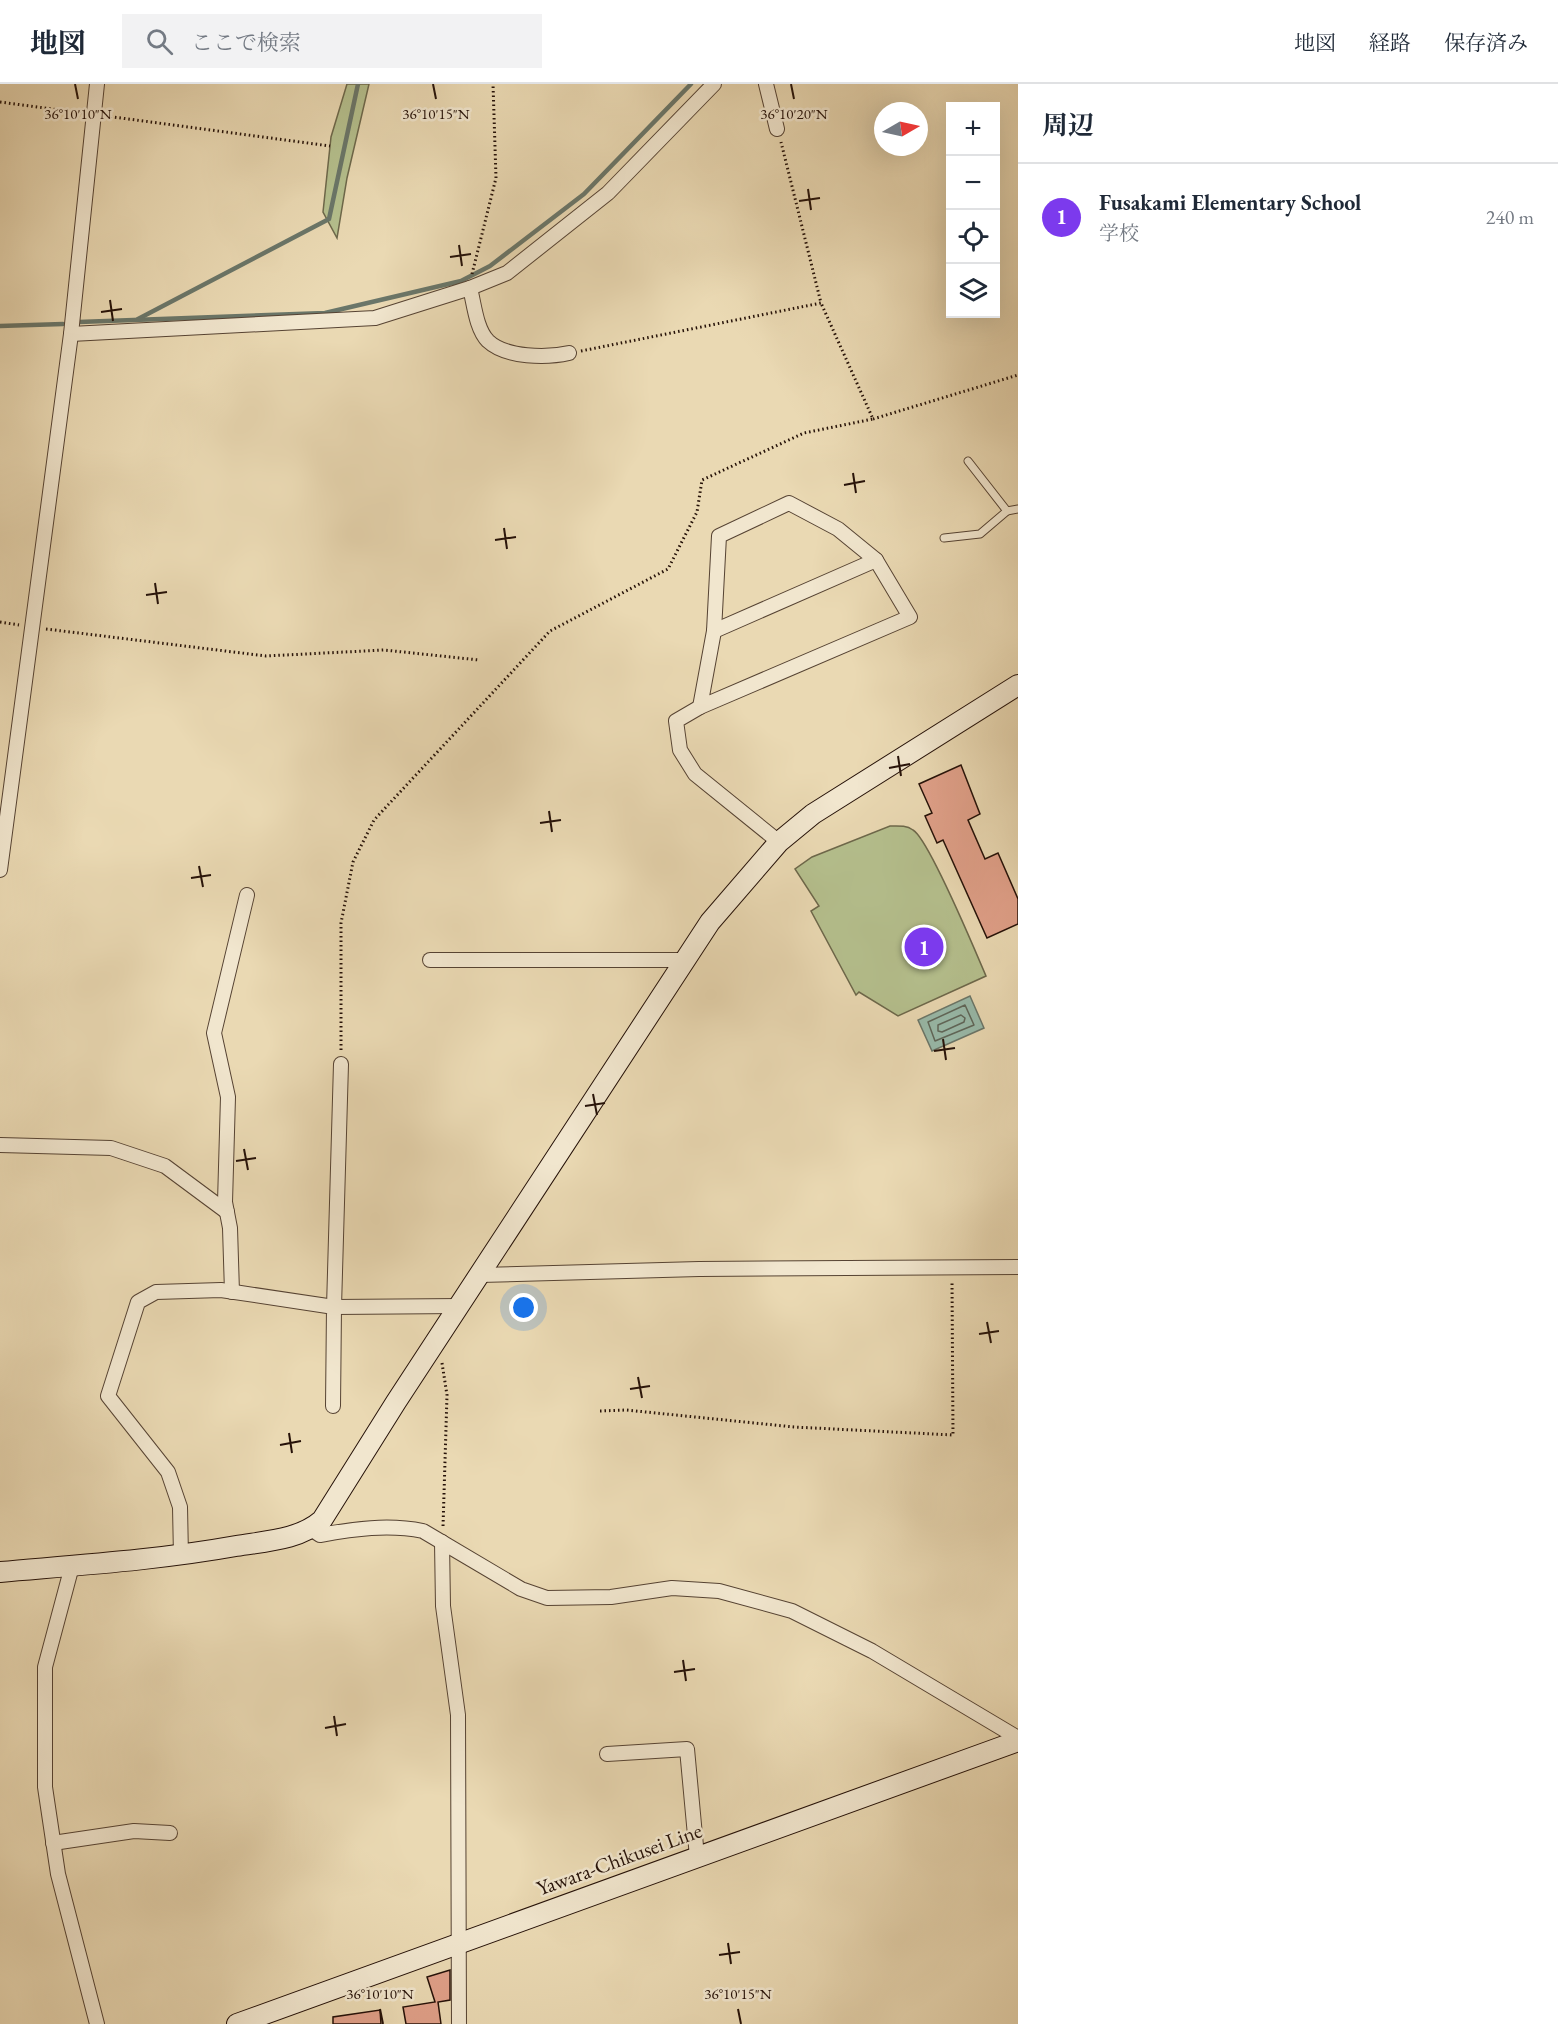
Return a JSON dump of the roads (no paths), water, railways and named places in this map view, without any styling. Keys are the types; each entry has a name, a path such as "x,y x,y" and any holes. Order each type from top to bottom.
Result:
{"street":[{"path":"0,870 71,334 96,115 97,84"},
{"path":"71,334 375,318 470,288 507,273 608,193 714,84"},
{"path":"766,84 777,129"},
{"path":"470,288 479,321 488,340 508,352 554,357 569,353"},
{"path":"700,707 714,631 719,536 789,503 838,529 876,560 910,616 700,707 676,721 680,750 695,774 779,842"},
{"path":"714,631 876,560"},
{"path":"0,1572 181,1556 291,1537 311,1529 322,1520 710,922 779,842 813,814 1018,685"},
{"path":"232,1292 230,1228 227,1212 228,1097 214,1033 247,895"},
{"path":"430,960 685,960"},
{"path":"333,1406 341,1064"},
{"path":"0,1145 111,1148 165,1166 227,1212"},
{"path":"480,1275 699,1269 1018,1267"},
{"path":"181,1556 180,1507 168,1472 108,1396 138,1302 156,1292 232,1292 334,1307 460,1306"},
{"path":"311,1529 320,1535 363,1528 408,1528 423,1531 521,1589 547,1598 611,1597 672,1588 719,1591 792,1611 872,1651 1018,1739"},
{"path":"442,1542 443,1606 458,1714 459,2024"},
{"path":"72,1566 45,1667 45,1787 58,1874 97,2024"},
{"name":"Yawara-Chikusei Line","path":"237,2024 1018,1739"},
{"path":"607,1754 687,1749 697,1857"},
{"path":"53,1843 134,1831 170,1833"}],"lane":[{"path":"968,461 1007,511"},
{"path":"944,538 980,534 1007,511 1018,509"}],"water":[{"path":"970,996 984,1028 932,1051 918,1020"}],"waterway":[{"path":"138,319 329,219 358,84"},
{"path":"79,322 325,313 461,281 490,266 584,194 691,84"},
{"path":"0,326 63,324"}],"place":[{"name":"Fusakami Elementary School","path":"924,947"}]}
